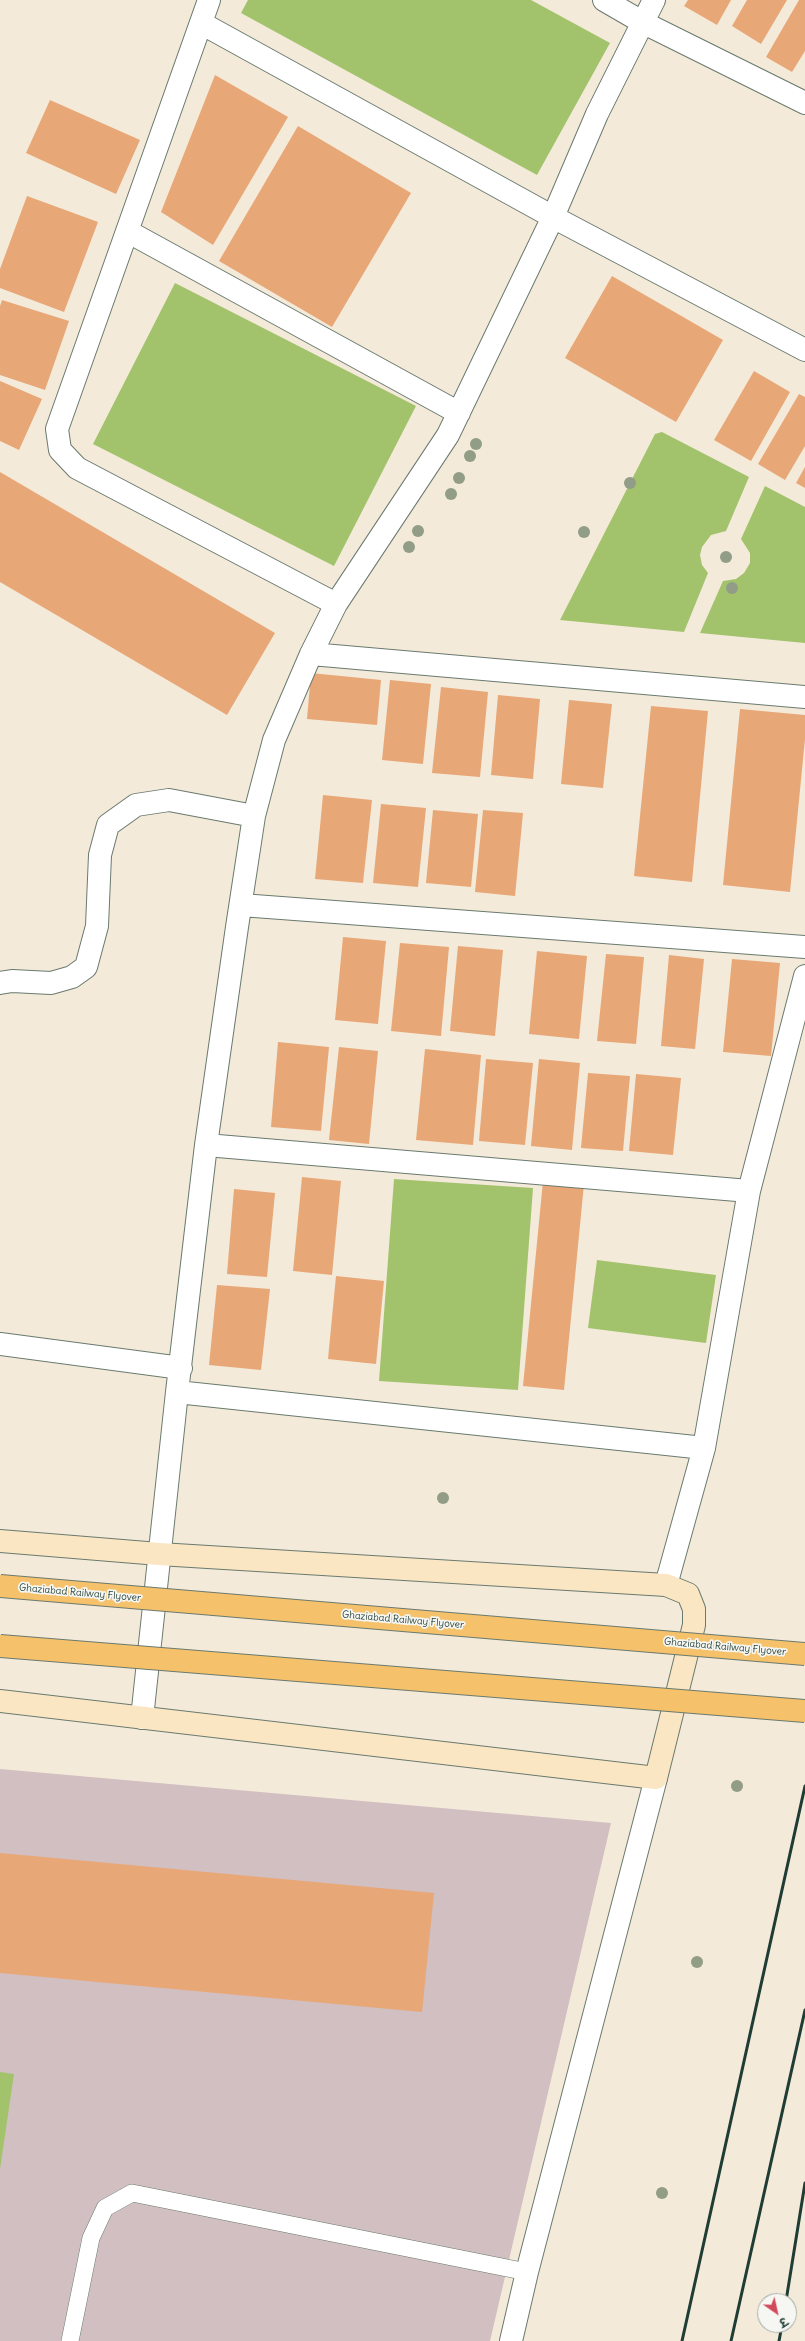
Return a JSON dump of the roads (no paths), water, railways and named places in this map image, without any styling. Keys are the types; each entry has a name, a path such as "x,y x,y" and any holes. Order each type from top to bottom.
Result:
{"highway":[{"name":"Ghaziabad Railway Flyover","path":"0,1586 805,1654"},
{"path":"0,1646 805,1711"}],"street":[{"path":"209,0 58,429 60,450 77,468 336,604"},
{"path":"604,0 642,22 805,103"},
{"path":"142,1718 177,1392 206,1145 254,816 274,740 311,654 336,604 435,455 458,412 552,217 597,114 654,0"},
{"path":"201,23 552,217 805,350"},
{"path":"127,231 458,412"},
{"path":"311,654 805,698"},
{"path":"0,983 12,981 51,983 72,977 86,967 97,926 100,855 108,825 136,805 169,800 254,816"},
{"path":"241,905 805,947"},
{"path":"666,1585 704,1448 749,1191 805,976"},
{"path":"206,1145 749,1191"},
{"path":"0,1344 181,1368"},
{"path":"177,1392 704,1448"},
{"path":"0,1542 159,1554 666,1585 688,1594 694,1609 694,1625 656,1778 527,2272 511,2341"},
{"path":"0,1701 656,1778"}],"lane":[{"path":"70,2341 91,2238 105,2208 132,2193 527,2272"}],"railway":[{"path":"682,2341 805,1786"},
{"path":"731,2341 805,2010"},
{"path":"787,2293 805,2183"},
{"path":"779,2341 780,2333"}]}
